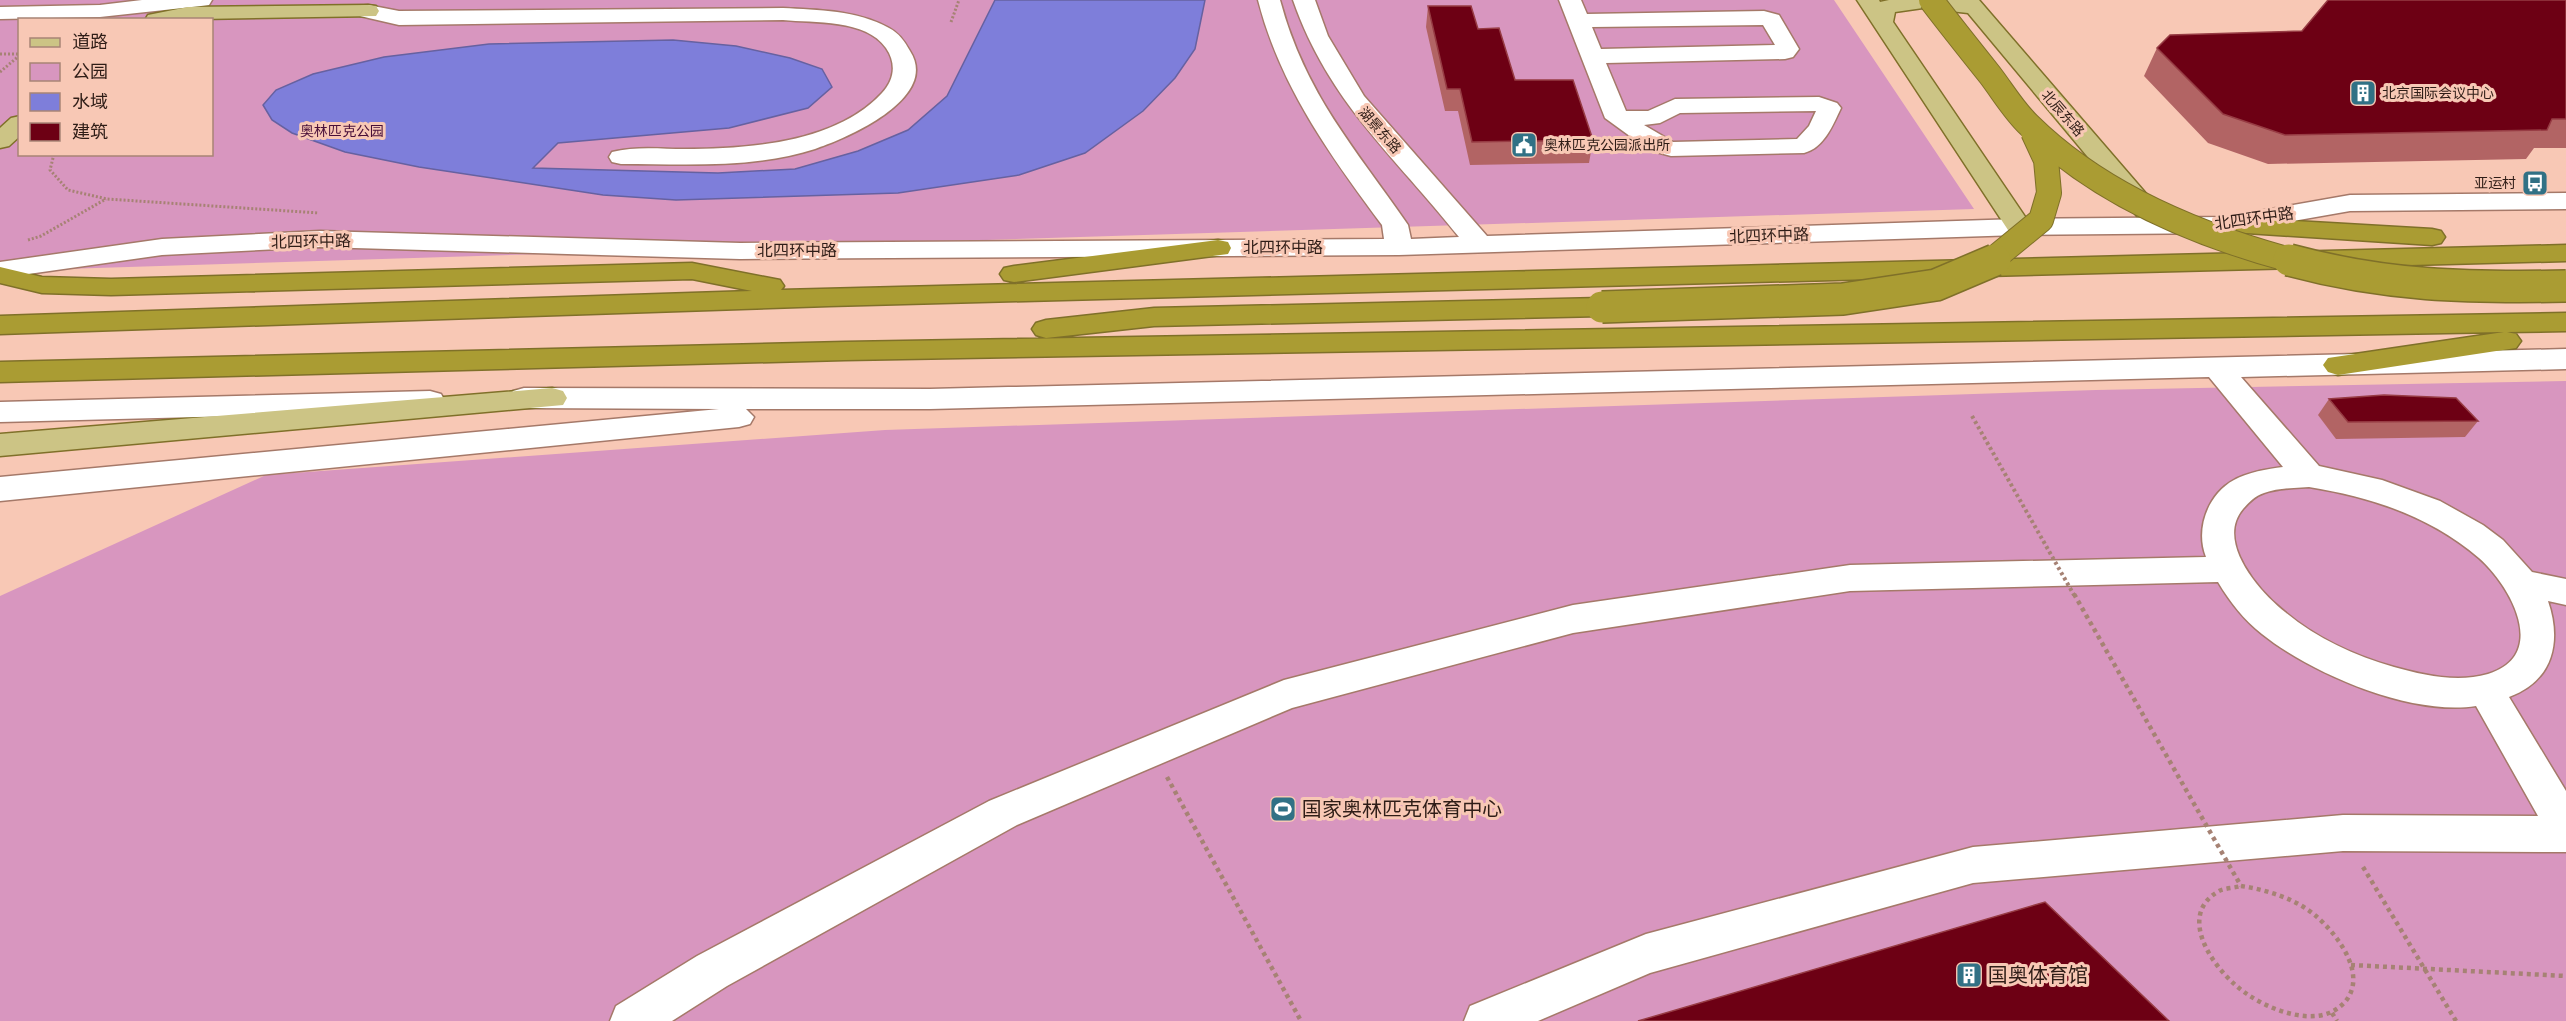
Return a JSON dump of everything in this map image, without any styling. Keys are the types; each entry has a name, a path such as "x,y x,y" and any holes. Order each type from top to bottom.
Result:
{"highway":[{"path":"1931,0 2030,126 2063,155 2096,178 2154,210 2208,234 2274,255 2346,273 2421,285 2566,286"},
{"path":"845,351 1154,317 1602,308 1843,299 1936,285 1997,259 2041,220 2049,193 2046,159 2030,126"},
{"path":"2225,225 2566,244"},
{"path":"0,275 42,285 111,287 692,271 829,297 1218,248"},
{"path":"0,325 829,297 2566,253"},
{"path":"0,372 845,351 2566,322"},
{"path":"2338,365 2566,332"}],"main road":[{"path":"1868,0 2019,227"},
{"path":"1883,21 1884,8 1895,2 1948,2 1974,8"},
{"name":"北辰东路","path":"1974,8 2159,225"},
{"path":"165,18 188,13 368,11"},
{"path":"0,141 18,125"},
{"path":"0,445 552,398"}],"street":[{"path":"8,11 100,11 201,0"},
{"path":"368,11 404,0"},
{"path":"368,11 421,7 809,0"},
{"path":"1269,0 1289,63 1315,111 1395,225 1399,246"},
{"name":"湖景东路","path":"1304,0 1325,58 1361,108 1480,245"},
{"path":"1712,9 1737,53"},
{"path":"1574,10 1624,20 1672,20 1712,9 1771,20 1788,49 1785,52 1593,56"},
{"path":"1574,10 1617,118 1669,131 1820,128"},
{"path":"368,11 399,18 783,14 844,19 883,32 903,59 904,77 893,96 872,114 841,131 795,146 749,154 621,157"},
{"path":"1624,20 1640,55"},
{"path":"1672,20 1690,54"},
{"name":"北四环中路","path":"0,270 162,247 320,238 740,251 1480,245 2019,227 2225,225 2350,203 2566,201"},
{"path":"0,412 552,398 930,399 2566,358"},
{"path":"2217,368 2309,476"},
{"path":"0,489 930,399"},
{"path":"2309,476 2364,485 2403,498 2450,520 2491,549 2523,582 2542,618 2542,651 2523,676 2486,691 2440,692 2388,682 2335,662 2288,634 2251,602 2226,568 2217,537 2222,511 2240,491 2270,479 2309,476"},
{"path":"632,1021 712,970 1003,813 1284,695 1573,619 1850,578 2226,568"},
{"path":"2523,582 2566,592"},
{"path":"2486,691 2566,827"},
{"path":"1486,1021 1646,954 1973,865 2343,833 2566,834"}],"path":[{"path":"951,22 959,0"},
{"path":"0,54 18,55"},
{"path":"0,72 18,57"},
{"path":"54,156 50,170 68,190 107,199 326,214"},
{"path":"22,242 41,236 107,199"},
{"path":"1972,416 2241,886"},
{"path":"1153,750 1300,1021"},
{"path":"2343,833 2456,1021"},
{"path":"2241,886 2262,889 2307,909 2327,926 2342,945 2351,965 2353,985 2346,1002 2332,1013 2309,1017 2282,1012 2255,1000 2231,982 2212,960 2201,938 2199,917 2205,901 2220,890 2241,886"},
{"path":"2351,965 2566,976"},
{"path":"2332,1013 2337,1021"}],"green space":[{"name":"奥林匹克公园","path":"0,0 1834,0 1974,209 0,271"},
{"name":"国家奥林匹克体育中心","path":"2566,381 2566,1021 0,1021 0,596 266,475 885,430 2096,390"}],"water":[{"path":"995,0 1205,0 1195,49 1175,78 1143,111 1085,153 1019,175 898,193 676,200 603,195 419,167 345,152 292,133 272,120 263,105 276,90 313,74 384,57 489,44 673,40 736,46 790,58 822,69 832,87 808,108 729,128 558,143 533,168 718,173 795,169 858,151 908,130 947,96"}],"building":[{"name":"北京国际会议中心","path":"2328,0 2566,0 2566,119 2552,119 2547,130 2285,135 2223,114 2157,48 2170,35 2302,31"},
{"path":"1428,6 1471,6 1478,29 1499,28 1515,80 1573,80 1593,140 1472,142 1460,89 1447,89"},
{"path":"2384,395 2456,398 2478,421 2348,422 2329,399"},
{"path":"2045,902 2169,1021 1638,1021"}],"place":[{"name":"北京国际会议中心","path":"2363,93"},
{"name":"奥林匹克公园派出所","path":"1524,145"},
{"name":"亚运村","path":"2535,183"},
{"name":"国家奥林匹克体育中心","path":"1283,809"},
{"name":"国奥体育馆","path":"1969,975"}]}
